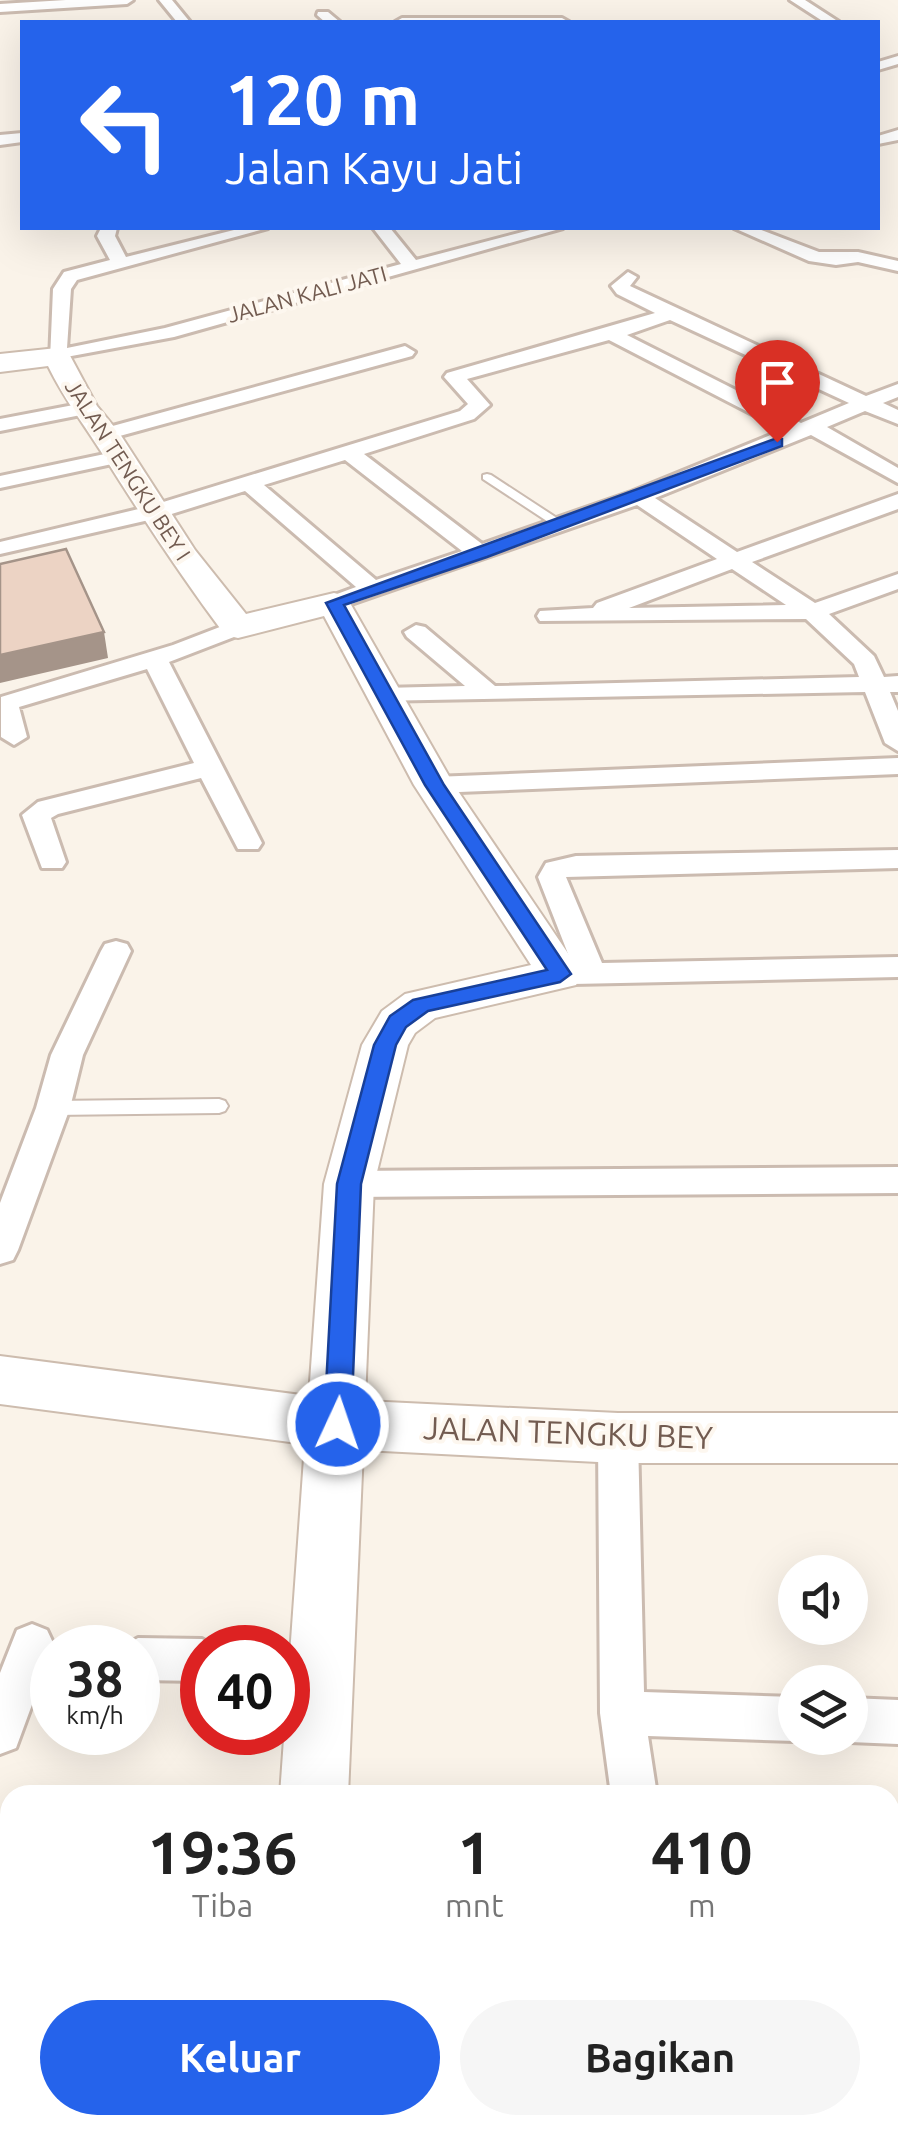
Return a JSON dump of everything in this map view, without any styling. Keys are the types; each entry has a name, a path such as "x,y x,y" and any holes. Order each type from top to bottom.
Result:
{"street":[{"path":"0,8 127,0"},
{"path":"164,0 182,20"},
{"path":"796,0 829,20"},
{"path":"50,4 50,20"},
{"path":"534,7 559,20"},
{"path":"108,230 106,236 120,262"},
{"path":"57,356 63,282 80,272 252,230"},
{"path":"383,230 412,266"},
{"name":"JALAN KALI JATI","path":"57,356 166,333 547,230"},
{"path":"747,230 814,256 836,260 898,244"},
{"path":"858,257 898,266"},
{"path":"628,277 620,286 623,290 898,418"},
{"path":"4,548 154,512 477,410 479,401 454,377 670,314"},
{"path":"611,334 898,477"},
{"path":"0,482 103,433 405,352"},
{"name":"JALAN TENGKU BEY I","path":"0,364 57,356 154,512 238,627"},
{"path":"14,737 6,708 45,682 154,658 238,627 353,596 481,554 808,430 898,390"},
{"path":"0,425 103,433"},
{"path":"347,451 481,554"},
{"path":"247,481 353,596 382,696 434,785 576,974"},
{"path":"639,496 812,612 865,661 887,685 898,743"},
{"path":"582,616 898,501"},
{"path":"549,616 812,612 898,580"},
{"path":"416,632 487,692"},
{"path":"154,658 248,843"},
{"path":"382,696 887,685"},
{"path":"434,785 898,766"},
{"path":"52,862 36,815 48,808 207,768"},
{"path":"576,974 552,877 556,870 576,864 898,859"},
{"path":"0,1250 53,1108 67,1055 116,951"},
{"path":"309,1625 338,1424 349,1184 385,1045 398,1022 421,1005 576,974 898,967"},
{"path":"349,1184 898,1180"},
{"name":"JALAN TENGKU BEY","path":"0,1380 338,1424 618,1438 898,1438"},
{"path":"618,1438 622,1713 633,1785"},
{"path":"0,1732 29,1645"},
{"path":"622,1713 778,1718"},
{"path":"868,1721 898,1722"},
{"path":"310,1739 313,1785"}],"lane":[{"path":"487,478 560,524"},
{"path":"53,1108 219,1106"}],"building":[{"path":"66,549 104,632 0,655 0,564"}],"route":[{"path":"338,1424 349,1184 385,1045 398,1022 421,1005 560,974 434,785 334,603 481,554 777,442"}]}
